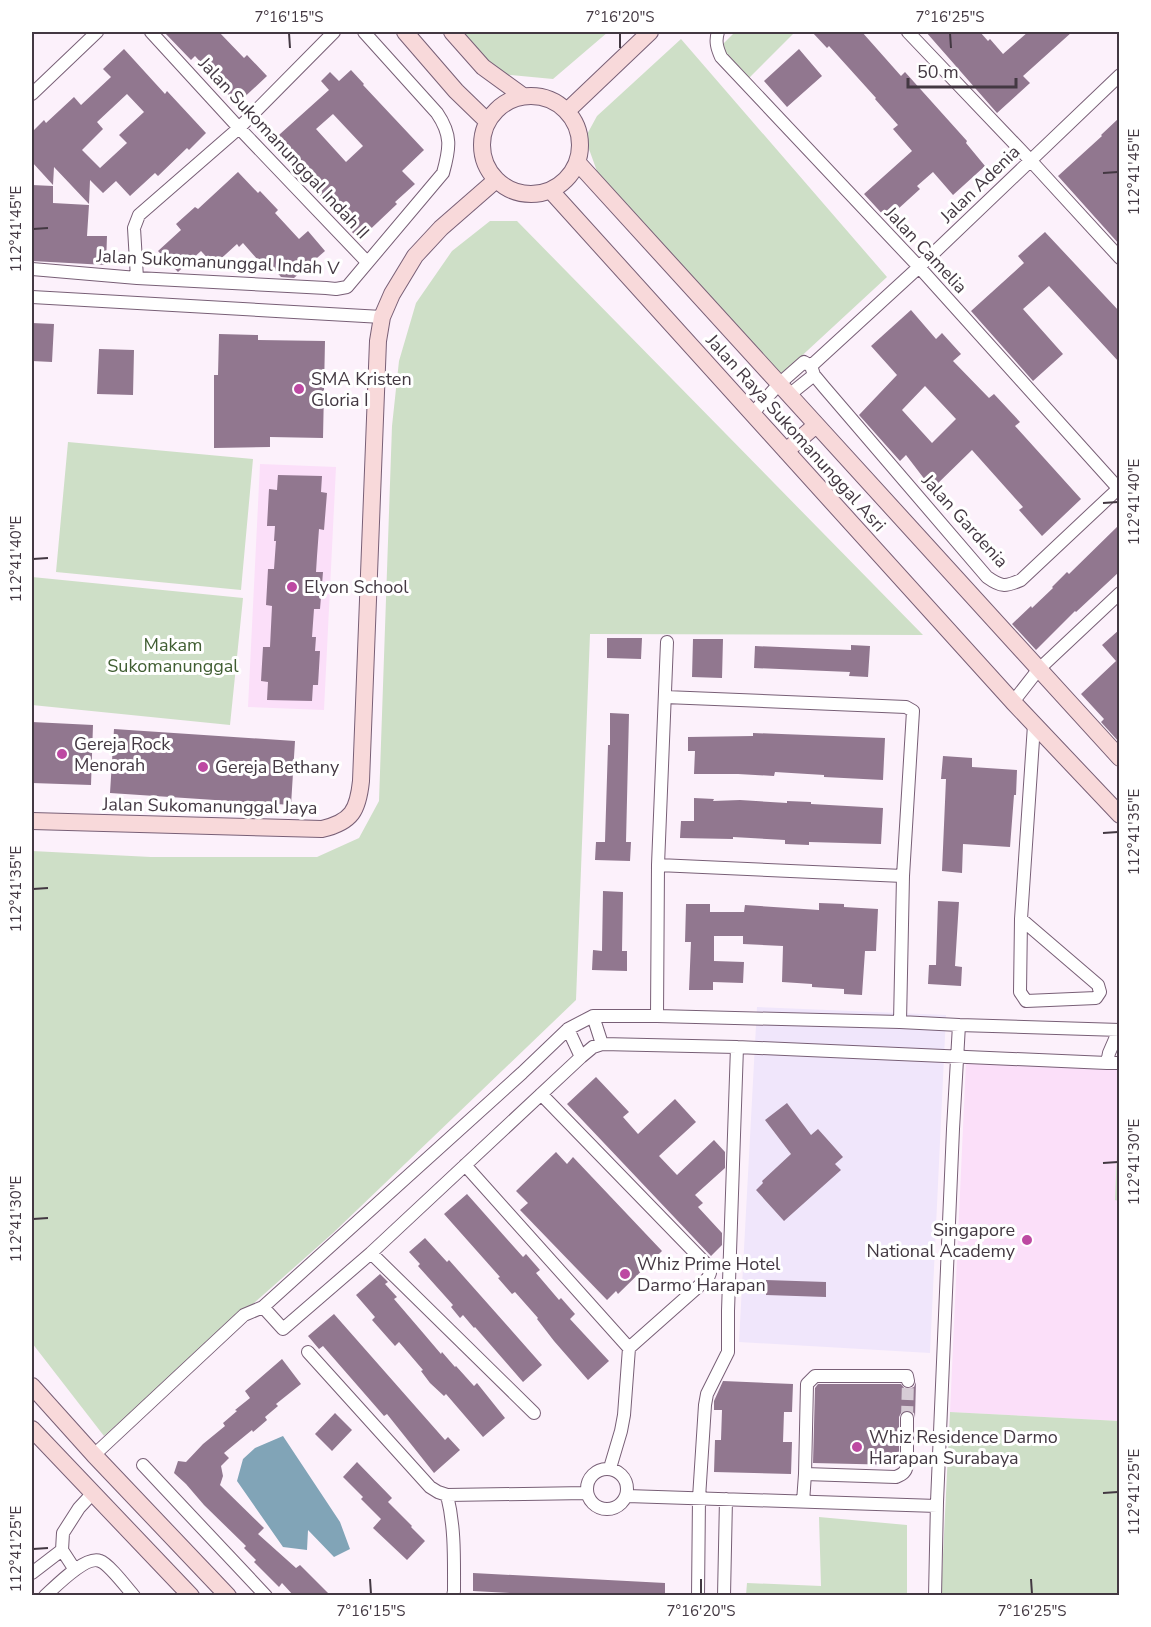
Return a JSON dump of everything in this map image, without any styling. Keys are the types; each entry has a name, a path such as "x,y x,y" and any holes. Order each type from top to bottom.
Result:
{"street":[{"path":"32,94 97,32"},
{"name":"Jalan Sukomanunggal Indah II","path":"151,32 367,262"},
{"path":"137,278 134,228 139,215 239,128 334,32"},
{"name":"Jalan Sukomanunggal Indah V","path":"32,269 137,278 336,288 347,286 443,173 448,146 446,127 437,113 364,32"},
{"path":"405,32 456,91 488,122"},
{"path":"452,32 483,67 523,96"},
{"path":"567,111 650,32"},
{"name":"Jalan Camelia","path":"718,32 716,47 721,57 919,267 1119,487"},
{"path":"908,32 1031,161 1119,258"},
{"name":"Jalan Adenia","path":"752,414 810,368 1031,161 1119,75"},
{"path":"523,96 539,96 554,101 567,111 580,135 578,162 567,179 551,191 531,195 512,191 496,180 485,162 482,142 488,122 503,105 523,96"},
{"name":"Jalan Raya Sukomanunggal Asri","path":"578,162 1119,758"},
{"name":"Jalan Sukomanunggal Jaya","path":"32,820 322,829 339,825 354,811 361,781 378,353 382,317 392,294 416,256 441,228 496,180"},
{"name":"Jalan Raya Sukomanunggal Asri","path":"551,191 1012,702 1119,815"},
{"path":"32,297 382,317"},
{"name":"Jalan Gardenia","path":"810,368 987,577 998,585 1009,586 1021,580 1119,487"},
{"path":"786,451 816,425"},
{"path":"1012,702 1038,670 1119,592"},
{"path":"657,1016 658,865 667,642"},
{"path":"665,697 909,707 913,711 903,876 900,1022"},
{"path":"1021,919 1098,985 1100,992 1096,998 1026,1001 1020,992 1021,919 1034,725"},
{"path":"658,865 903,876"},
{"path":"593,1016 602,1044"},
{"path":"74,1474 244,1315 262,1307 568,1029 593,1016 900,1022 1119,1030 1109,1053 1113,1063 737,1047 602,1044 593,1047 581,1056 371,1253 282,1329 262,1307"},
{"path":"935,1596 959,1025"},
{"path":"568,1029 581,1056"},
{"path":"698,1596 699,1498 705,1405 707,1394 728,1352 737,1047"},
{"path":"541,1094 709,1267 708,1278 629,1348 624,1415 610,1468"},
{"path":"465,1165 629,1348"},
{"path":"371,1253 534,1413"},
{"path":"308,1352 430,1487 438,1492 447,1495 587,1493"},
{"path":"803,1502 807,1384 815,1376 907,1376 908,1381"},
{"path":"32,1386 228,1596"},
{"path":"805,1474 896,1477 902,1474 906,1471 907,1465 907,1418"},
{"path":"32,1429 191,1596"},
{"path":"143,1465 266,1596"},
{"path":"610,1468 621,1473 627,1484 627,1496 618,1507 605,1509 593,1504 587,1493 589,1479 597,1471 610,1468"},
{"path":"75,1570 62,1550 63,1533 79,1508 92,1494"},
{"path":"447,1495 454,1535 453,1596"},
{"path":"627,1496 937,1509"},
{"path":"724,1596 726,1499"},
{"path":"32,1573 62,1550"},
{"path":"45,1596 75,1570 94,1559 102,1561 134,1596"}],"shaded area":[{"name":"Elyon School","path":"260,464 336,467 324,710 248,707"},
{"path":"757,1007 946,1015 930,1353 739,1342"},
{"name":"Singapore National Academy","path":"966,1062 1119,1070 1119,1421 950,1412"}],"green space":[{"path":"462,32 608,32 553,79 499,74"},
{"path":"735,32 795,32 749,78 719,48"},
{"path":"681,39 887,277 781,375 598,174 585,138 597,116"},
{"path":"490,221 517,221 923,635 590,634 576,1000 333,1233 104,1436 32,1343 32,851 151,857 317,857 359,838 379,801 392,426 399,361 416,303 452,251"},
{"path":"68,442 253,459 241,590 56,572"},
{"name":"Makam Sukomanunggal","path":"32,577 243,598 230,725 32,705"},
{"path":"1120,1106 1119,1201 1115,1200"},
{"path":"950,1412 1119,1421 1119,1595 941,1596"},
{"path":"819,1517 907,1525 907,1595 746,1595 747,1583 821,1586"}],"water":[{"path":"283,1436 340,1522 350,1549 334,1557 308,1530 307,1550 283,1547 237,1481 243,1459 255,1448"}],"building":[{"path":"164,32 219,32 244,58 247,55 267,76 237,104 195,56 191,60"},
{"path":"812,32 862,32 901,76 905,72 967,141 966,143 985,166 953,195 933,172 917,186 920,189 887,219 864,194 912,151 893,129 898,125 876,98 829,46 827,48"},
{"path":"926,32 980,32 988,41 990,39 1003,54 1028,32 1072,32 1023,76 1030,83 997,113"},
{"path":"124,49 165,94 167,91 206,133 158,176 155,173 130,196 116,181 103,193 90,180 89,204 54,167 53,185 32,162 32,132 44,120 46,123 74,97 81,105 111,77 103,69","holes":["127,94 144,112 119,135 127,143 100,168 82,150 103,129 97,122"]},
{"path":"799,49 822,76 787,107 764,81"},
{"path":"351,70 424,150 402,171 415,184 359,240 270,143 329,90 321,81 330,72 339,81","holes":["333,114 363,146 346,162 316,129"]},
{"path":"1119,118 1119,244 1058,176"},
{"path":"238,172 278,210 275,213 299,239 308,231 325,251 294,278 281,277 269,263 264,267 243,243 239,247 237,244 214,265 201,251 178,272 158,251 181,230 176,224 195,207 198,209"},
{"path":"32,185 53,186 53,203 89,205 87,236 107,236 106,265 32,261"},
{"path":"1045,232 1119,311 1119,362 1049,286 1023,309 1063,354 1033,381 971,311 1024,263 1018,256"},
{"path":"911,310 936,339 942,333 961,354 953,361 989,398 994,394 1020,422 1015,426 1081,499 1042,536 1019,510 1023,507 972,450 932,489 906,455 900,461 859,415 897,375 871,346","holes":["925,386 956,419 932,443 902,410"]},
{"path":"32,323 54,324 52,362 32,361"},
{"path":"219,334 258,335 258,340 325,341 323,438 270,437 270,447 214,448 214,375 218,375"},
{"path":"99,349 134,350 133,395 97,394"},
{"name":"Elyon School","path":"278,475 322,476 321,492 327,493 324,530 319,529 317,556 316,572 323,572 320,609 314,609 312,637 316,637 315,651 320,651 318,685 313,685 312,701 267,700 268,682 261,681 263,647 270,647 272,606 266,605 268,569 274,569 276,541 274,541 275,526 267,526 269,489 277,490"},
{"path":"1119,525 1119,572 1036,650 1012,624 1031,606 1032,608 1067,572 1069,574"},
{"path":"1119,630 1119,742 1101,722 1104,719 1081,694 1116,661 1102,645"},
{"path":"607,638 642,638 641,659 607,658"},
{"path":"693,639 723,639 722,678 692,677"},
{"path":"851,645 870,646 868,677 849,676 850,672 754,668 755,646 851,650"},
{"path":"610,713 629,714 626,842 631,842 630,861 595,860 596,842 605,842"},
{"name":"Gereja Rock Menorah","path":"32,722 93,725 91,785 32,783"},
{"name":"Gereja Bethany","path":"114,729 295,741 291,805 110,793"},
{"path":"753,733 885,738 883,780 775,772 774,776 694,774 695,751 688,751 688,737 753,736"},
{"path":"943,756 972,758 972,767 1017,770 1010,847 963,844 962,873 942,871 946,779 941,779"},
{"path":"694,798 714,799 713,801 811,802 811,804 883,808 881,844 809,842 809,845 785,844 785,840 733,837 733,839 680,838 681,821 694,821"},
{"path":"603,891 623,892 622,951 627,951 627,971 592,970 593,950 602,951"},
{"path":"938,901 959,902 955,966 962,967 961,986 928,984 929,965 936,965"},
{"path":"819,903 878,909 876,951 865,951 862,995 844,994 844,989 782,982 783,946 743,944 743,936 714,936 714,961 744,962 743,983 713,982 713,990 689,990 691,942 685,942 686,904 710,904 710,912 744,912 745,905 819,910"},
{"path":"596,1077 629,1112 623,1117 638,1134 675,1099 696,1122 659,1156 677,1175 714,1140 725,1152 725,1168 695,1195 703,1203 698,1207 722,1233 722,1245 711,1256 567,1104"},
{"path":"787,1103 811,1135 818,1129 843,1157 835,1164 841,1170 784,1221 756,1190 763,1183 762,1181 791,1154 765,1120"},
{"path":"556,1152 567,1164 573,1157 662,1251 618,1294 616,1291 607,1300 520,1210 528,1203 516,1191"},
{"path":"467,1194 523,1257 526,1254 540,1270 536,1273 559,1300 561,1298 575,1314 570,1319 609,1361 588,1380 554,1341 538,1318 515,1292 512,1294 498,1278 500,1277 444,1214"},
{"path":"425,1238 447,1262 449,1260 542,1365 523,1382 475,1327 463,1315 460,1318 451,1307 453,1305 418,1266 420,1264 409,1252"},
{"path":"380,1274 388,1282 385,1284 397,1297 394,1299 441,1354 442,1352 474,1386 477,1383 505,1418 483,1437 446,1394 444,1396 430,1383 421,1371 423,1370 399,1342 395,1346 372,1320 375,1317 356,1295"},
{"path":"766,1280 826,1282 826,1297 766,1295"},
{"path":"334,1314 445,1440 448,1437 460,1450 434,1473 387,1414 384,1416 323,1346 319,1349 308,1336"},
{"path":"282,1359 301,1384 276,1404 278,1406 265,1417 267,1420 224,1453 229,1458 221,1466 223,1476 220,1485 264,1528 258,1534 296,1568 300,1565 331,1596 294,1596 282,1583 279,1587 254,1562 256,1560 244,1548 246,1546 174,1473 178,1461 186,1462 225,1426 223,1423 250,1398 245,1391"},
{"path":"723,1381 793,1384 792,1412 784,1412 783,1442 792,1442 791,1474 714,1472 715,1440 721,1440 722,1410 714,1410 714,1401"},
{"path":"916,1382 915,1418 914,1413 908,1410 902,1411 899,1417 899,1465 813,1463 815,1388 818,1384 901,1384 905,1389 909,1389 914,1387"},
{"path":"335,1413 352,1430 332,1451 315,1434"},
{"path":"357,1462 392,1498 388,1502 425,1541 407,1560 373,1528 381,1519 343,1477"},
{"path":"473,1573 665,1583 665,1596 510,1596 510,1593 473,1591"}],"tunnel":[{"path":"907,1418 908,1381"}],"place":[{"name":"SMA Kristen Gloria I","path":"299,389"},
{"name":"Elyon School","path":"292,587"},
{"name":"Gereja Rock Menorah","path":"62,754"},
{"name":"Gereja Bethany","path":"203,767"},
{"name":"Singapore National Academy","path":"1027,1240"},
{"name":"Whiz Prime Hotel Darmo Harapan","path":"625,1274"},
{"name":"Whiz Residence Darmo Harapan Surabaya","path":"857,1447"}]}
